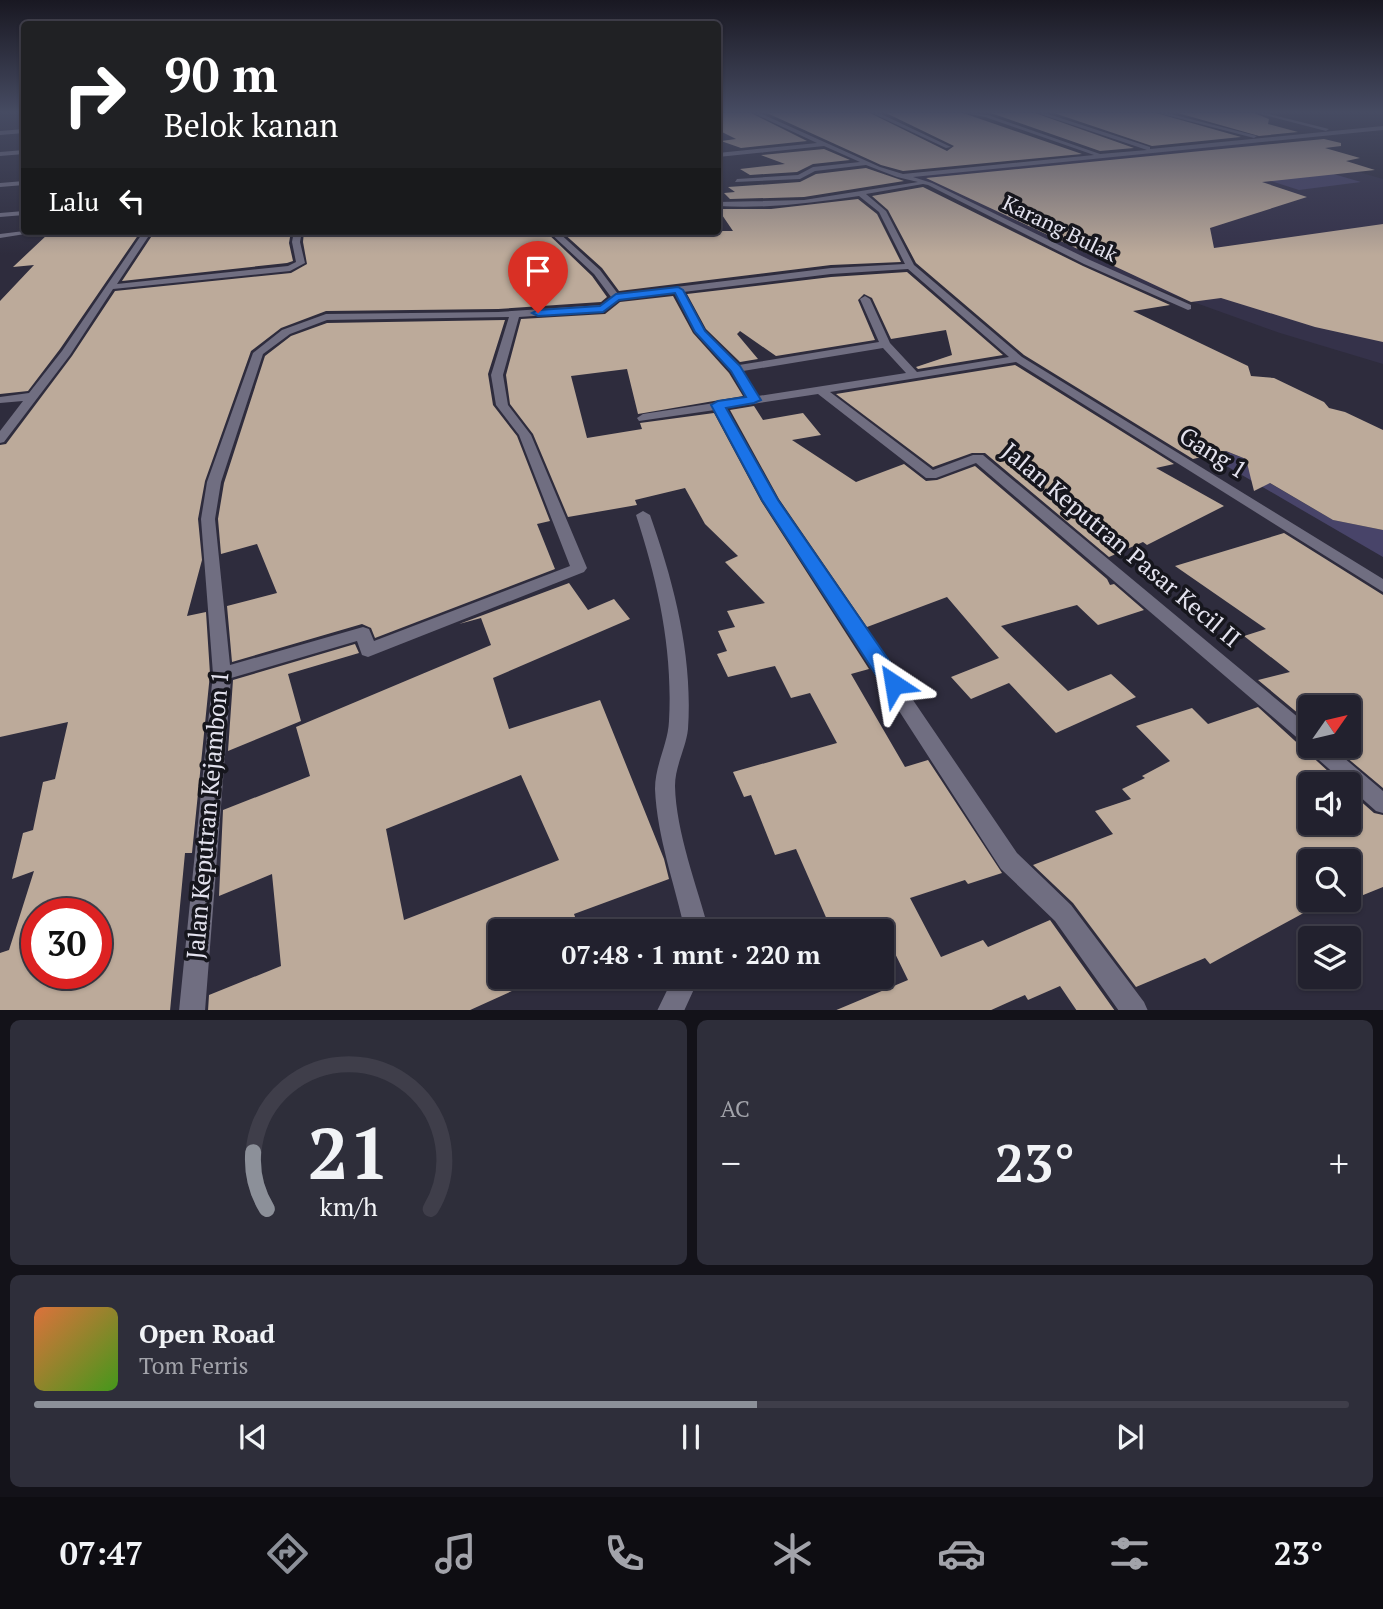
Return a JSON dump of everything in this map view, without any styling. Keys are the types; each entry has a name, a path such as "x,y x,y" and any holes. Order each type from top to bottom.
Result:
{"street":[{"name":"Karang Bulak","path":"863,160 921,182 1188,307"},
{"path":"899,176 1060,160"},
{"path":"737,181 750,183 800,177 813,169 869,163"},
{"path":"721,204 804,202 922,184 921,182"},
{"path":"0,185 21,183"},
{"path":"556,235 597,272 616,297 831,271 910,267 882,211 860,194"},
{"path":"0,215 21,213"},
{"path":"0,236 21,233"},
{"path":"0,439 111,287 145,235"},
{"path":"111,287 290,268 301,263 296,242 297,235"},
{"name":"Gang 1","path":"910,267 1018,359 1383,586"},
{"path":"678,290 700,332 736,369 754,400"},
{"name":"Jalan Keputran Kejambon 1","path":"192,1010 222,674 208,519 214,482 258,353 286,332 326,317 515,314 600,309 616,297"},
{"path":"865,299 885,344 913,374"},
{"path":"222,674 363,634 368,650 579,568 525,435 502,405 497,374 515,314"},
{"path":"736,369 885,344"},
{"path":"643,418 1018,359"},
{"name":"Jalan Keputran Pasar Kecil II","path":"821,391 930,475 978,458 1298,729"},
{"path":"0,400 33,396"},
{"path":"718,405 770,500 793,530 1009,860 1063,913 1135,1010"},
{"path":"643,515 660,564 670,608 678,682 678,731 665,770 666,796 694,919"},
{"path":"1331,758 1383,804"},
{"path":"670,1010 681,989"}],"shaded area":[{"path":"1068,160 1317,160 1383,179 1383,364 1280,333 1118,275 932,183 906,176"},
{"path":"1330,173 1361,182 1299,190 1268,180"},
{"path":"1220,449 1246,459 1249,471 1333,520 1383,530 1383,557 1216,460 1214,451"}],"building":[{"path":"775,160 849,160 813,164 797,172 750,175 740,169 785,164"},
{"path":"870,160 1017,160 903,171"},
{"path":"1108,160 1350,160 1346,161 1375,170 1262,182 1307,197 1210,228 1214,248 1383,224 1383,342 1315,327 1221,298 1191,302 926,178"},
{"path":"866,168 904,181 804,197 730,199 724,193 735,192 728,187 800,182 816,174"},
{"path":"923,187 1083,266 1170,305 1133,311 1248,366 1251,376 1274,378 1324,402 1329,408 1345,412 1383,430 1383,530 1333,520 1270,483 1254,491 1246,459 1226,451 1193,459 1024,355 916,263 888,210 872,196"},
{"path":"858,199 877,214 901,262 831,265 619,291 602,268 565,235 721,235 721,231 733,231 721,213 721,209 771,209"},
{"path":"47,235 138,235 28,391 0,394 0,301 34,265 13,267"},
{"path":"152,235 290,235 289,243 293,261 287,263 122,281"},
{"path":"304,235 549,235 592,276 607,297 601,302 498,309 326,311 281,328 251,351 205,481 198,519 202,560 187,616 206,612 210,674 192,853 185,853 170,1010 0,1010 0,953 9,950 21,912 21,989 112,989 112,898 25,898 34,871 12,879 23,833 33,830 43,782 55,779 68,722 0,737 0,445 6,444 72,356 115,291 291,273 307,264"},
{"path":"907,272 1003,355 918,369 916,367 952,355 946,330 891,339 872,298 864,294 858,300 875,340 776,356 740,331 737,334 758,359 740,362 706,329 687,294 831,277"},
{"path":"673,296 693,333 729,373 743,396 638,414 627,369 571,376 587,438 642,429 640,423 714,413 761,501 869,669 851,674 905,767 928,760 1002,873 968,884 965,880 910,898 941,957 983,940 988,947 1050,920 1114,1010 1076,1010 1060,986 1028,1000 1025,995 991,1010 836,1010 887,989 894,989 894,986 908,980 894,951 894,919 827,919 796,849 775,855 751,795 744,797 733,772 837,743 810,693 791,698 775,666 728,677 717,654 727,651 718,631 735,627 727,611 765,603 725,562 738,556 705,524 685,488 635,500 637,505 568,517 533,434 510,404 506,375 521,319 605,314 620,302"},
{"path":"505,320 488,374 493,405 517,436 550,521 537,524 555,569 375,638 371,628 362,624 232,662 227,606 277,593 257,544 221,554 218,519 224,483 265,356 291,336 327,323"},
{"path":"1015,365 1174,464 1156,468 1224,506 1147,545 1143,542 1109,557 985,453 972,453 933,467 836,394"},
{"path":"754,406 763,420 803,413 821,435 792,440 856,482 904,464 926,481 937,480 975,466 1107,579 1110,585 1114,584 1144,610 1098,625 1077,605 1001,626 1068,691 1111,674 1136,697 1056,733 1009,683 971,699 951,677 999,658 947,597 867,627 779,499 730,410"},
{"path":"1284,533 1383,595 1383,788 1347,758 1362,758 1362,695 1298,695 1298,713 1258,680 1290,672 1244,636 1266,629 1175,566"},
{"path":"569,583 588,610 614,599 630,619 493,678 509,729 600,700 664,859 669,879 574,914 576,919 488,919 488,989 516,989 470,1010 208,1010 209,995 281,966 272,874 219,896 223,810 310,776 296,727 491,645 481,618 459,624","holes":["521,775 559,860 404,920 386,829"]},
{"path":"355,644 359,653 288,674 301,721 228,751 233,680"},
{"path":"1258,707 1298,744 1298,758 1314,758 1329,772 1298,772 1298,835 1361,835 1361,802 1374,813 1383,815 1383,887 1361,896 1361,849 1298,849 1298,912 1305,912 1210,964 1205,958 1136,987 1073,903 1033,865 1113,834 1095,811 1131,799 1122,789 1170,761 1136,726 1192,708 1208,724"}],"route":[{"path":"538,313 603,309 616,297 678,290 700,332 736,369 754,400 718,405 770,500 793,530 894,684"}]}
